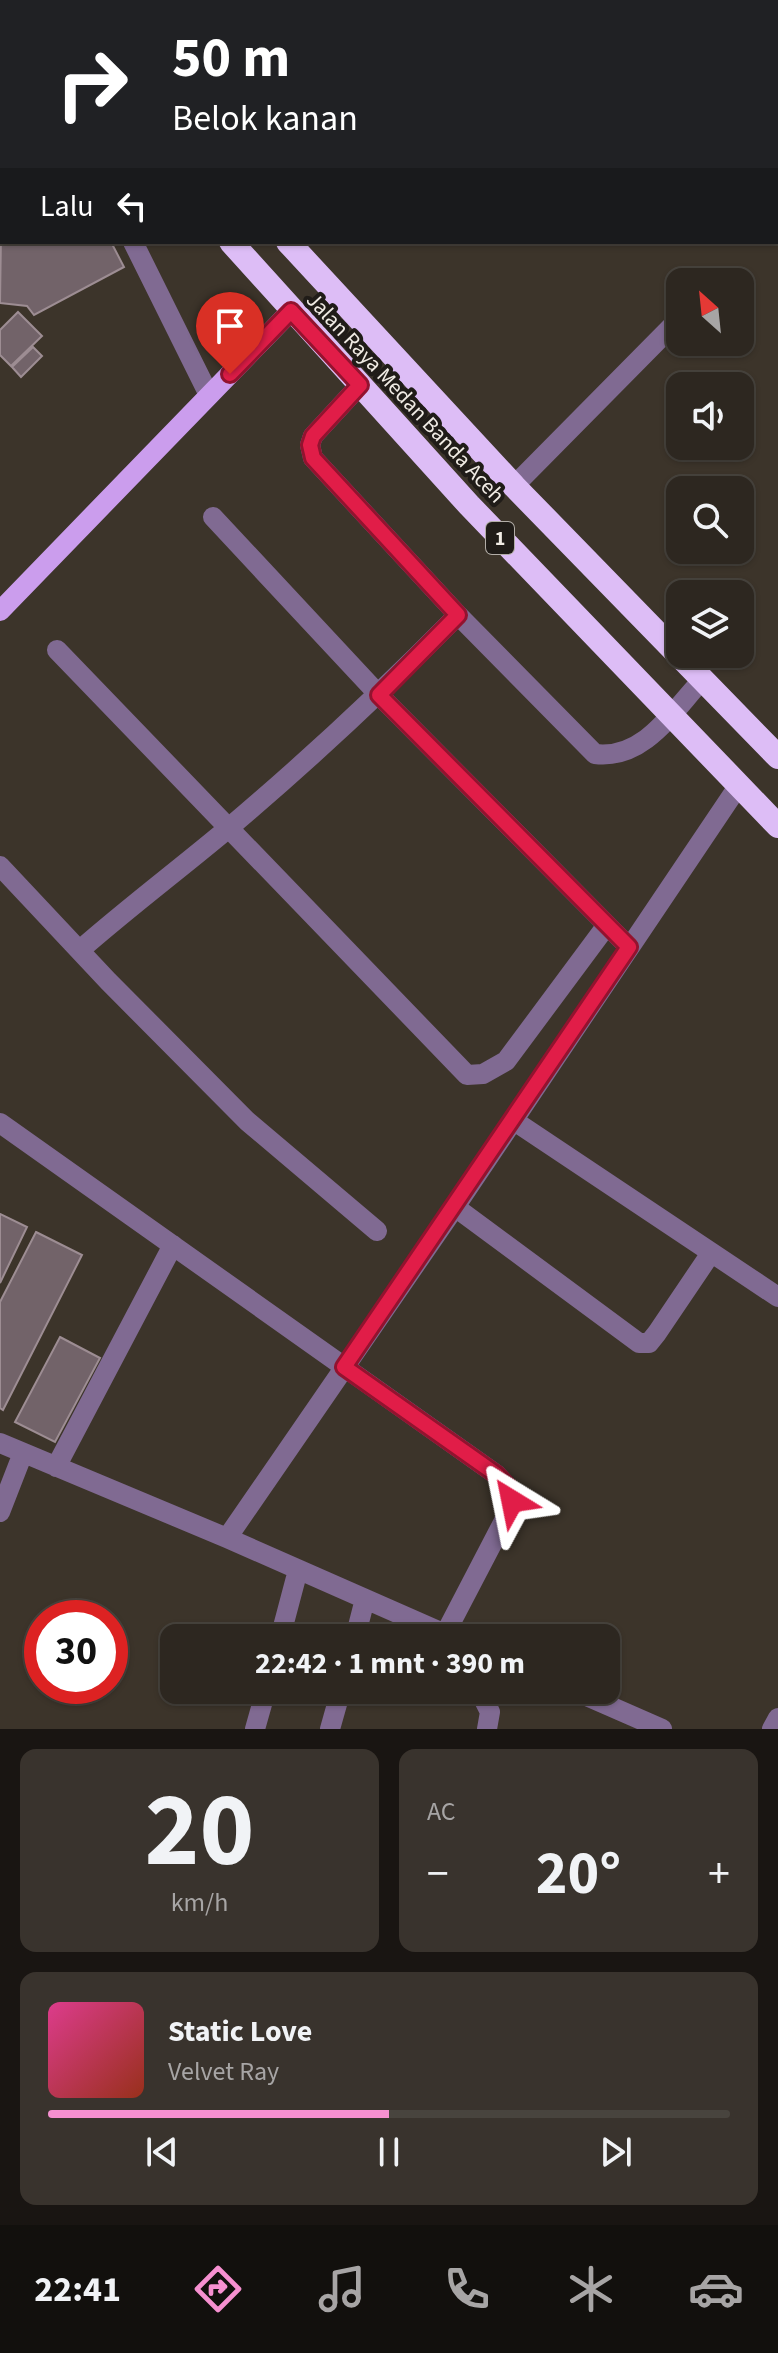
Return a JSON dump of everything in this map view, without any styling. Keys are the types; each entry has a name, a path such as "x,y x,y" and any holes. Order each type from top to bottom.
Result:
{"highway":[{"name":"Jalan Raya Medan Banda Aceh","path":"233,244 469,505 778,826"},
{"name":"Jalan Raya Medan Banda Aceh","path":"290,244 514,486 702,680 775,746"}],"main road":[{"path":"0,611 291,311"}],"street":[{"path":"134,244 209,395"},
{"path":"514,486 666,332"},
{"path":"360,385 313,436 310,445 313,458 458,615 595,754 610,756 633,749 652,734 702,680"},
{"path":"213,517 379,695 629,947"},
{"path":"80,950 230,827 379,695 458,615"},
{"path":"57,650 467,1075 483,1074 506,1061 607,925"},
{"path":"227,1538 455,1207 739,785"},
{"path":"0,866 247,1121 377,1231"},
{"path":"513,1120 778,1297"},
{"path":"0,1123 497,1475 510,1489 512,1501 507,1515 456,1624"},
{"path":"455,1207 635,1341 644,1344 649,1343 657,1333 711,1253"},
{"path":"56,1467 173,1245"},
{"path":"0,1443 422,1624"},
{"path":"0,1512 23,1453"},
{"path":"284,1624 298,1570"},
{"path":"359,1624 365,1599"},
{"path":"255,1729 262,1704"},
{"path":"330,1729 337,1704"},
{"path":"486,1704 490,1712 487,1729"},
{"path":"605,1704 662,1729"},
{"path":"772,1729 778,1718"}],"building":[{"path":"1,244 112,244 124,267 34,315 27,306 0,303"},
{"path":"18,312 42,336 11,366 0,355 0,330"},
{"path":"33,347 42,356 21,377 12,367"},
{"path":"0,1214 27,1227 0,1283"},
{"path":"36,1232 82,1255 3,1410 0,1408 0,1302"},
{"path":"60,1337 100,1358 55,1442 15,1422"}],"route":[{"path":"230,374 291,311 360,385 313,436 310,450 313,458 458,615 379,695 629,947 344,1367 497,1475 510,1489 512,1501"}]}
